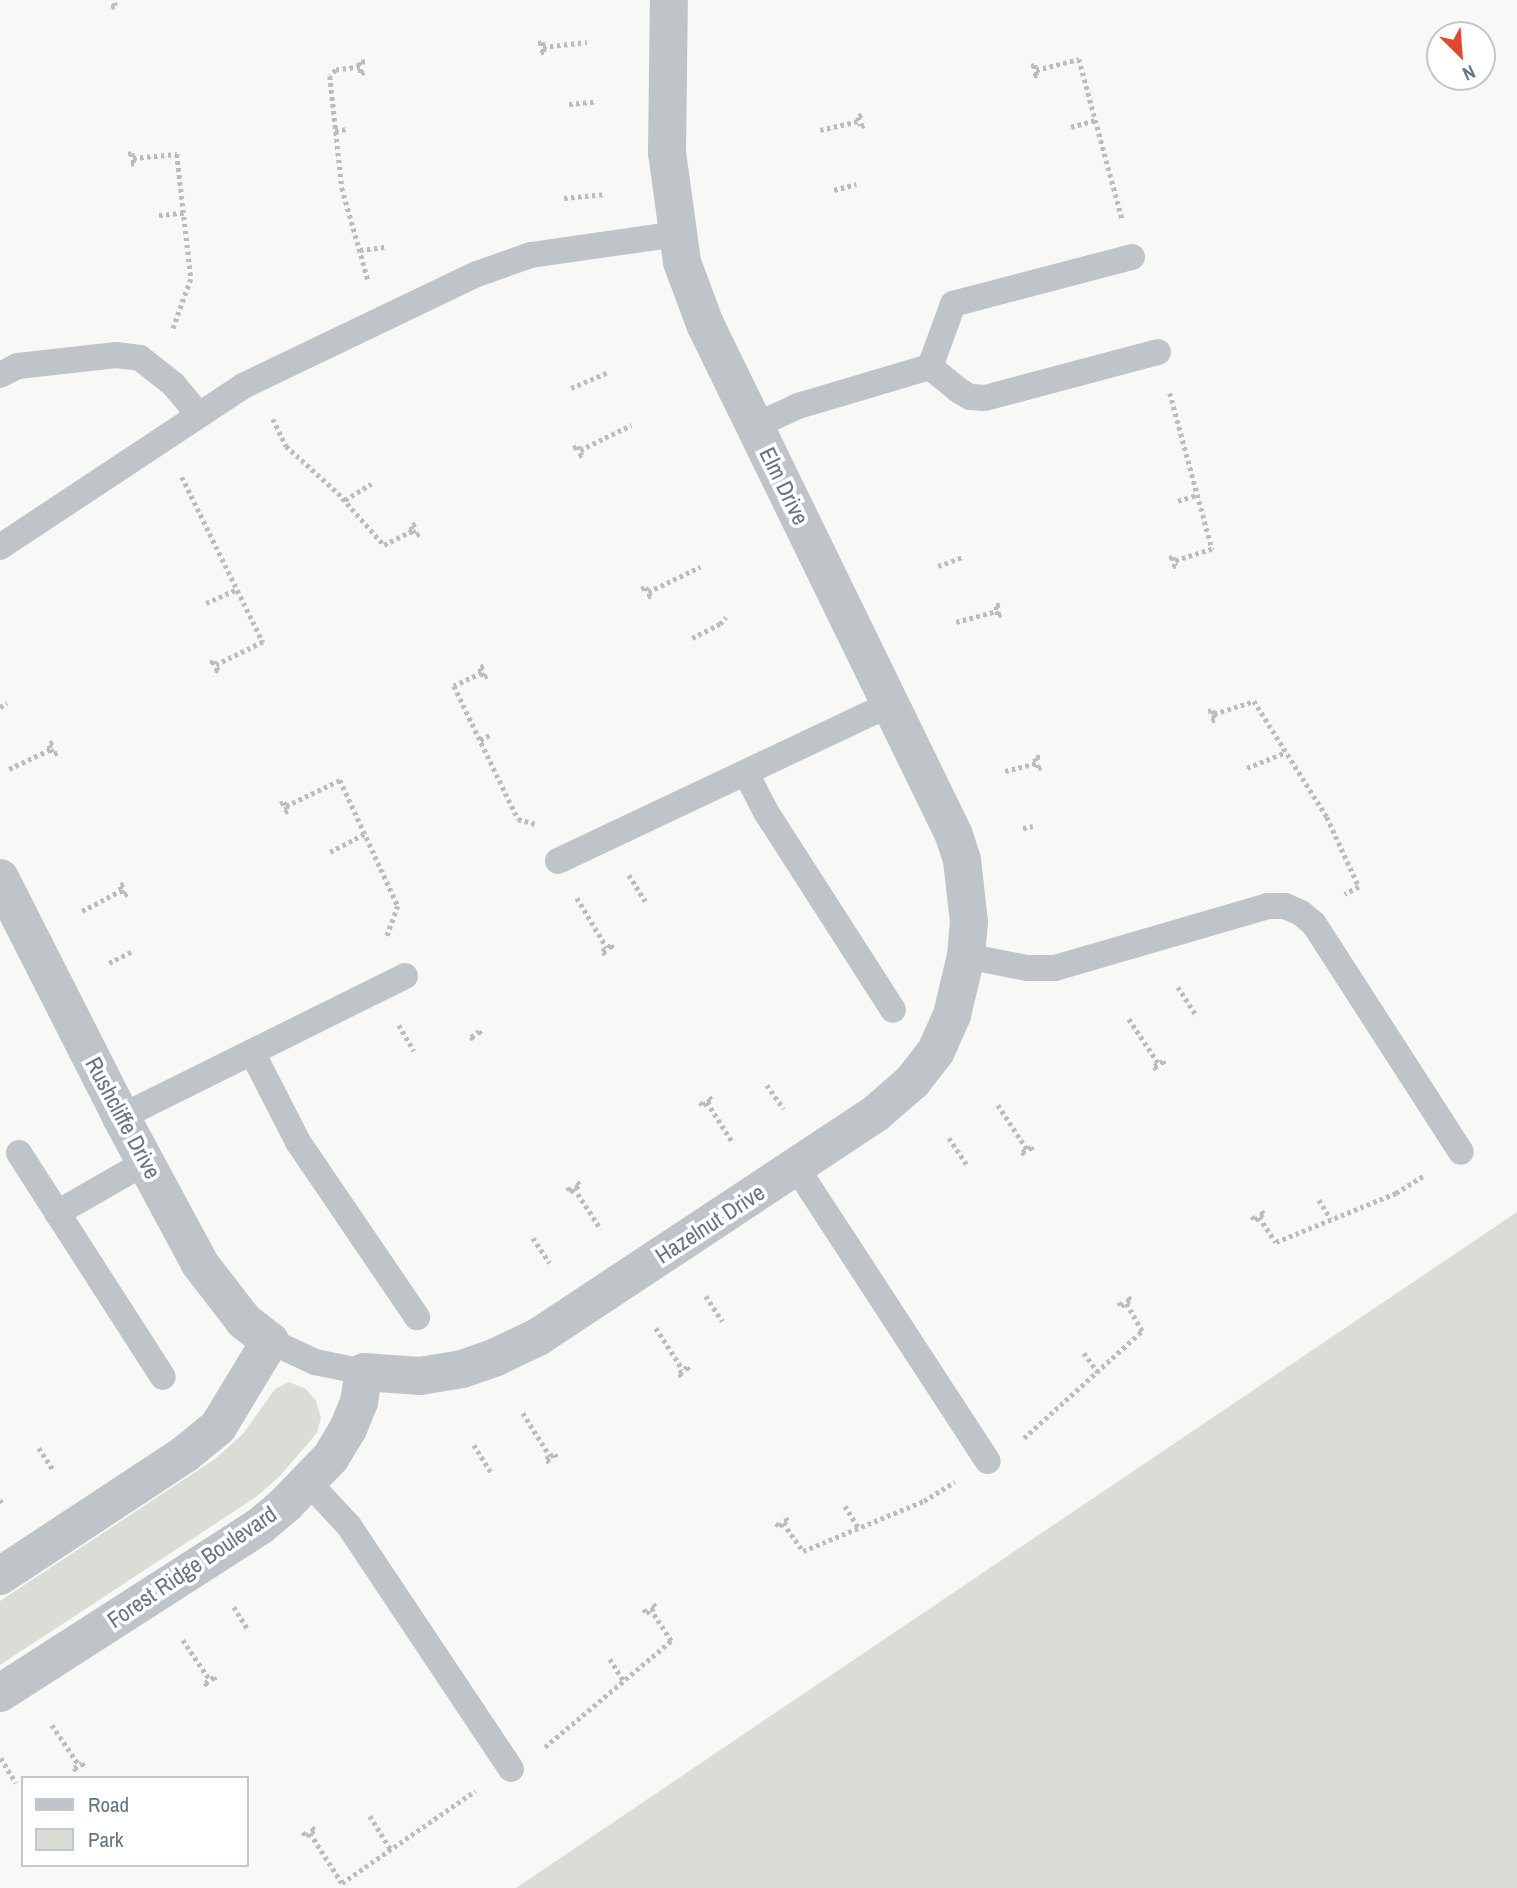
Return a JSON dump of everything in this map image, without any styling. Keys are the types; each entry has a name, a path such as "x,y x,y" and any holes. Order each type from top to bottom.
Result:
{"street":[{"name":"Elm Drive","path":"669,0 667,153 676,234 691,290 705,324 954,835 961,860 969,922 966,956"},
{"name":"Rushcliffe Drive","path":"0,878 121,1117 213,1283 244,1321 270,1340"},
{"name":"Hazelnut Drive","path":"364,1372 420,1376 462,1368 496,1357 538,1337 875,1114 912,1082 936,1051 952,1015 966,956"},
{"path":"0,1576 185,1454 218,1427 270,1340"},
{"name":"Forest Ridge Boulevard","path":"0,1693 260,1526 309,1483 331,1457 348,1429 359,1402 364,1372"}],"lane":[{"path":"5,534 243,386 506,262 531,255 676,234"},
{"path":"930,367 953,304 1132,257"},
{"path":"930,367 970,397 985,398 1158,352"},
{"path":"0,374 18,366 116,355 140,358 173,384 199,415"},
{"path":"755,426 798,406 930,367"},
{"path":"558,861 890,704"},
{"path":"746,772 766,812 892,1010"},
{"path":"966,956 1027,968 1055,968 1268,906 1285,906 1301,913 1314,924 1461,1152"},
{"path":"121,1117 405,976"},
{"path":"252,1052 298,1142 417,1317"},
{"path":"19,1153 163,1377"},
{"path":"57,1213 146,1162"},
{"path":"796,1167 988,1461"},
{"path":"270,1340 315,1362 364,1372"},
{"path":"309,1483 349,1526 511,1769"}],"path":[{"path":"111,7 115,6 114,0"},
{"path":"538,43 543,42 544,52 539,53"},
{"path":"543,47 587,42"},
{"path":"1033,77 1037,75 1033,68 1079,59 1125,229"},
{"path":"365,62 359,62 361,73 365,72"},
{"path":"360,67 336,70 330,76 342,188 370,286"},
{"path":"569,104 594,102"},
{"path":"820,130 861,118 861,126 865,125"},
{"path":"1071,127 1095,120"},
{"path":"335,130 349,129"},
{"path":"129,164 134,164 130,156 177,154 191,279 172,333"},
{"path":"834,190 856,184"},
{"path":"564,198 606,194"},
{"path":"159,215 184,213"},
{"path":"359,250 384,247"},
{"path":"571,388 607,373"},
{"path":"1168,388 1212,549 1171,559 1176,566 1171,568"},
{"path":"270,413 286,446 345,500 384,545 414,527 416,535 420,533"},
{"path":"578,457 582,455 577,449 631,425"},
{"path":"182,477 263,642 216,665"},
{"path":"345,500 371,484"},
{"path":"1178,501 1197,495"},
{"path":"938,566 963,557"},
{"path":"642,589 646,587 647,595 699,567"},
{"path":"206,603 237,589"},
{"path":"956,622 999,610"},
{"path":"692,638 720,624 726,617"},
{"path":"210,663 214,661 216,665 218,670 214,672"},
{"path":"484,666 480,668 482,673 484,677 488,675"},
{"path":"482,673 454,686 518,819 540,825"},
{"path":"1214,714 1254,701 1327,817 1359,887 1339,898"},
{"path":"0,707 7,703"},
{"path":"1208,711 1213,710 1214,714 1215,720 1210,721"},
{"path":"480,740 492,734"},
{"path":"53,742 49,745 54,754 58,752"},
{"path":"9,769 51,749"},
{"path":"1247,768 1286,752"},
{"path":"1005,771 1038,760 1038,768 1042,767"},
{"path":"284,813 288,811 283,805 340,780 398,906 391,930 380,948"},
{"path":"1023,828 1033,826"},
{"path":"330,852 366,833"},
{"path":"628,873 645,901"},
{"path":"82,911 123,887 124,895 128,893"},
{"path":"572,888 607,948"},
{"path":"605,955 602,951 611,945 614,949"},
{"path":"108,963 131,952"},
{"path":"1178,987 1197,1016"},
{"path":"394,1015 414,1051"},
{"path":"1129,1019 1162,1064 1154,1066 1156,1070"},
{"path":"473,1041 471,1037 479,1031 482,1035"},
{"path":"767,1085 784,1109"},
{"path":"700,1102 703,1105 711,1100 708,1096"},
{"path":"707,1102 733,1143"},
{"path":"998,1105 1028,1152"},
{"path":"949,1138 967,1165"},
{"path":"1259,1217 1276,1242 1396,1193 1427,1173"},
{"path":"576,1181 579,1185 571,1188 601,1229"},
{"path":"1319,1200 1331,1219"},
{"path":"1252,1216 1255,1220 1263,1214 1261,1210"},
{"path":"533,1238 550,1263"},
{"path":"706,1296 722,1321"},
{"path":"1019,1441 1142,1331 1127,1300 1121,1306 1119,1302"},
{"path":"656,1328 687,1370 679,1373 681,1377"},
{"path":"1084,1353 1098,1371"},
{"path":"523,1413 551,1456"},
{"path":"474,1445 491,1472"},
{"path":"39,1448 54,1471"},
{"path":"548,1463 546,1459 551,1456 555,1454 557,1458"},
{"path":"776,1523 779,1526 784,1520 803,1551 924,1501 956,1480"},
{"path":"845,1506 859,1528"},
{"path":"644,1609 646,1613 651,1610 654,1607 652,1603"},
{"path":"234,1607 249,1631"},
{"path":"536,1753 555,1741 671,1641 651,1610"},
{"path":"183,1640 213,1681 205,1683 207,1686"},
{"path":"610,1659 624,1681"},
{"path":"52,1725 82,1766 74,1768 76,1771"},
{"path":"1,1758 16,1783"},
{"path":"310,1833 342,1883 478,1790"},
{"path":"370,1816 391,1849"},
{"path":"303,1832 306,1836 314,1830 312,1826"}],"green space":[{"path":"1517,1212 1517,1888 516,1888"},
{"path":"289,1382 306,1389 316,1401 321,1418 317,1433 279,1477 256,1497 0,1665 0,1601 215,1459 243,1434 275,1389"}]}
